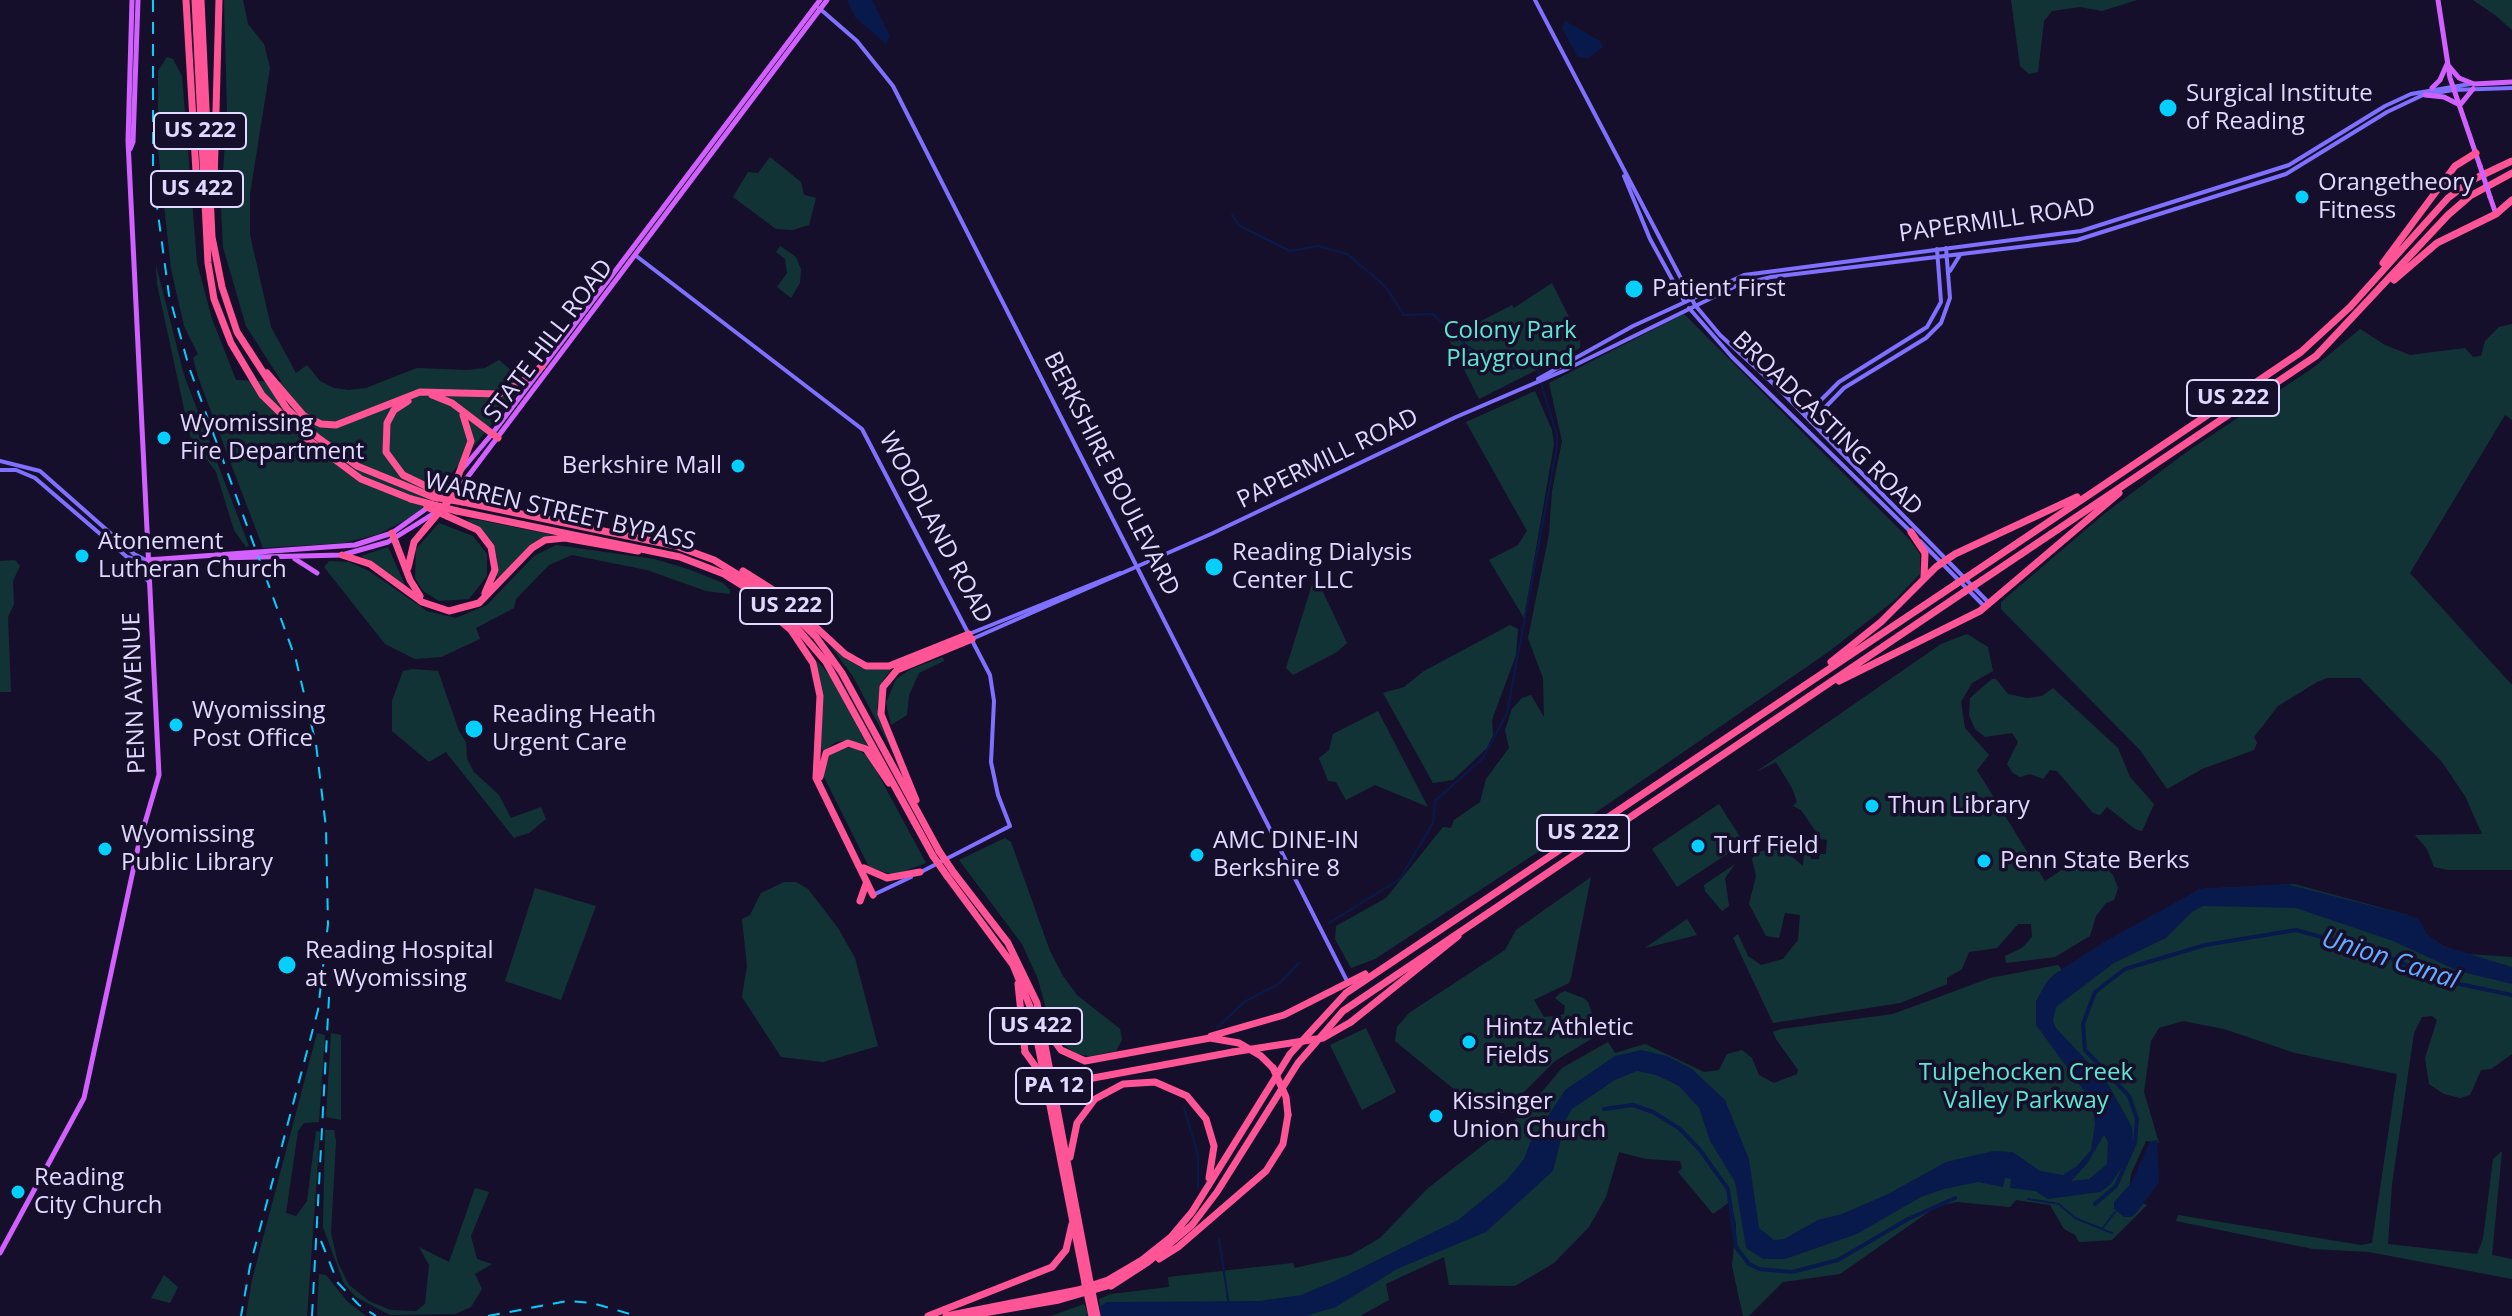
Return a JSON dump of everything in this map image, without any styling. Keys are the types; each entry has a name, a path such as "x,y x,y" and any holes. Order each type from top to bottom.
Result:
{"highway":[{"name":"US 422","path":"186,0 199,209 208,263"},
{"name":"WARREN STREET BYPASS","path":"195,0 208,263 214,299 231,343 262,395 332,460 361,479 411,499 457,511 680,557 724,574 767,601 796,627 826,662 934,850 1013,965 1034,1019 1072,1218 1088,1282"},
{"name":"WARREN STREET BYPASS","path":"201,0 212,237 226,301 237,332 287,409 357,466 463,502 676,546 714,560 776,598 816,637 855,695 934,850"},
{"name":"US 422","path":"212,237 219,0"},
{"path":"2350,307 2455,166 2476,153"},
{"name":"US 222","path":"1037,1003 1051,1039 1076,1059 1093,1061 1284,1015 1393,959 2301,352 2350,307 2448,198 2472,180 2512,161"},
{"name":"US 222","path":"988,930 1019,986 1025,1052 1041,1074 1055,1081 1077,1081 1323,1038 1351,1022 1513,894 2316,356 2361,312 2448,215 2470,196 2512,173"},
{"path":"2361,312 2431,247 2496,214 2512,200"},
{"path":"226,301 257,359 283,394 314,422 342,423 411,395 437,392 499,394 542,366"},
{"path":"437,392 456,402 496,434"},
{"path":"436,494 394,467 384,448 384,430 394,410 416,398 436,396 496,434"},
{"path":"409,574 409,557 414,542 459,483 471,438 467,422 457,407"},
{"path":"1799,703 1987,605 2114,497 2181,446"},
{"path":"1772,707 1881,622 1944,561 2109,480"},
{"path":"391,537 414,590 423,599 446,608 474,603 490,586 495,561 487,538 475,527 411,499"},
{"path":"1911,532 1927,559 1919,585"},
{"path":"391,537 412,590 422,602"},
{"path":"342,555 370,564 422,602 444,611 475,606 532,548 555,538 680,557"},
{"path":"714,560 763,582 845,654 866,666 889,666 971,636"},
{"path":"724,574 781,620 813,663 820,696 816,778 864,871 866,887 860,901"},
{"path":"934,850 881,714 882,692 897,670 971,636"},
{"path":"875,894 819,775 823,756 839,744 853,744 869,752 934,850"},
{"path":"864,871 887,878 920,872"},
{"name":"WARREN STREET BYPASS","path":"950,874 1008,943 1037,1003 1070,1170 1094,1316"},
{"path":"1111,1286 1174,1243 1206,1208 1298,1063 1327,1025 1364,993 1513,894"},
{"path":"946,1316 1078,1290 1108,1280 1158,1248 1192,1212 1290,1054 1331,1006 1393,959"},
{"path":"967,1316 1059,1300 1111,1286 1178,1247 1266,1171 1283,1144 1288,1115 1286,1097 1273,1068 1261,1056 1239,1043 1210,1038 1185,1041"},
{"path":"1070,1170 1075,1129 1095,1099 1129,1082 1162,1083 1193,1101 1212,1133 1212,1172 1192,1212"},
{"name":"US 422","path":"928,1316 1052,1267 1066,1250 1072,1218"}],"main road":[{"name":"PENN AVENUE","path":"0,1253 84,1098 139,843 159,775 130,150 133,142 135,0"},
{"name":"STATE HILL ROAD","path":"496,434 542,366 819,5 827,0"},
{"name":"BROADCASTING ROAD","path":"1535,0 1695,305 1720,335 1811,422 1987,605"},
{"path":"2438,0 2452,87 2496,214"},
{"name":"STATE HILL ROAD","path":"213,557 229,561 342,555 391,537 430,517 635,255 819,5"},
{"name":"BERKSHIRE BOULEVARD","path":"819,5 857,41 893,86 1346,979"},
{"path":"2447,63 2459,78 2473,86 2460,105"},
{"path":"2432,88 2440,80 2447,63"},
{"name":"PAPERMILL ROAD","path":"1533,382 1560,364 1684,301 1744,275 2075,233 2275,171 2318,149 2385,106 2432,88 2512,85"},
{"name":"PAPERMILL ROAD","path":"971,636 1137,567 1533,382 1563,371 1736,286 1771,277 2077,240 2272,180 2297,169 2399,105 2452,87"},
{"path":"2425,95 2444,97 2460,105"},
{"name":"BROADCASTING ROAD","path":"1620,166 1650,239 1689,308 1732,357 1944,561"},
{"path":"1946,248 1949,281"},
{"path":"1800,422 1839,382 1927,327 1941,302 1937,249"},
{"path":"1806,427 1844,388 1935,330 1948,309 1951,265 1963,254"},
{"name":"WOODLAND ROAD","path":"635,255 862,429 990,675 994,692 991,762 998,795 1010,826 920,872"},
{"path":"0,461 40,471 134,554 147,560"},
{"path":"0,470 24,472 43,484 127,557 148,581"},
{"name":"STATE HILL ROAD","path":"147,560 342,547 391,537"},
{"path":"127,557 137,562 147,560"},
{"path":"286,558 303,562 317,573"},
{"path":"875,894 920,872"}],"green space":[{"path":"224,0 243,0 248,24 264,44 270,68 250,194 250,235 271,327 296,373 307,365 320,381 334,388 349,390 366,388 417,368 467,370 485,368 499,360 520,378 523,386 419,513 379,534 344,543 263,548 198,377 193,358 198,354 184,326 171,269 158,149 158,71 167,57 173,59 182,76 197,263 212,319 236,380 282,382 246,326 223,247 221,208 227,108"},
{"path":"2011,0 2137,0 2102,11 2080,7 2052,11 2044,21 2038,72 2029,74 2020,66"},
{"path":"2473,0 2512,0 2512,30 2495,15"},
{"path":"770,157 801,182 804,195 816,198 809,225 793,230 776,229 733,197 748,172 758,173"},
{"path":"780,246 796,257 801,269 800,283 791,298 777,287 787,273 785,259 776,252"},
{"path":"156,265 184,375 249,546 246,547 234,530 216,472 190,436 157,284"},
{"name":"Colony Park Playground","path":"1552,283 1580,339 1580,348 1479,399 1448,338 1512,305 1514,308"},
{"path":"1684,314 1909,539 1920,554 1920,574 1896,599 1831,650 1553,842 1375,959 1351,968 1335,939 1336,926 1386,898 1443,827 1451,828 1454,820 1480,802 1486,779 1509,748 1505,730 1512,709 1522,698 1531,695 1544,717 1543,678 1528,638 1549,534 1552,491 1562,441 1549,383"},
{"path":"2512,324 2512,420 2505,415 2410,573 2512,685 2512,870 2448,870 2434,867 2427,849 2415,835 2482,834 2465,796 2442,762 2360,678 2327,678 2317,682 2278,706 2254,737 2257,743 2254,750 2202,769 2167,789 2140,750 2001,609 2001,602 2104,514 2188,451 2313,368 2360,329 2385,345 2410,355 2465,348 2473,357 2481,356 2485,341 2499,327"},
{"path":"1535,391 1552,430 1554,444 1524,618 1489,560 1518,545 1527,531 1466,422"},
{"path":"466,519 553,535 545,537 500,578 496,576 497,558 490,539"},
{"path":"439,523 473,536 487,554 487,576 469,599 439,601 423,591 415,578 416,549"},
{"path":"556,545 654,559 723,583 730,594 706,591 647,570 572,555 549,565 516,599 514,608 476,628 480,639 441,657 415,659 385,644 324,567 329,561 349,562 369,571 427,611 456,618 487,605 534,556"},
{"path":"388,547 406,587 361,556"},
{"path":"15,560 20,566 13,581 14,604 8,617 11,692 0,692 0,561"},
{"path":"1315,575 1347,643 1337,652 1293,675 1286,668"},
{"path":"1510,625 1518,629 1516,655 1492,720 1493,735 1487,748 1453,780 1433,783 1383,693 1404,687 1424,671"},
{"path":"1967,634 1988,647 1993,671 1972,683 1961,702 1965,728 1989,755 1977,770 2045,881 2087,853 2093,854 2113,875 2118,888 2114,900 2106,903 2096,916 2090,936 2055,957 2006,963 2005,956 2022,948 2032,937 2031,924 2018,924 1997,948 1969,952 1962,969 1947,978 1947,984 1900,1003 1773,1023 1733,938 1738,934 1748,956 1761,965 1783,959 1798,940 1800,915 1785,913 1779,938 1766,936 1749,904 1756,876 1752,859 1757,852 1773,849 1790,855 1803,866 1804,852 1810,853 1811,859 1819,859 1820,854 1826,854 1827,840 1821,839 1801,810 1793,806 1797,802 1792,788 1776,762 1756,772 1941,644"},
{"path":"824,637 861,668 892,668 882,682 877,707 895,756 854,678"},
{"path":"943,657 944,661 919,673 909,695 907,715 891,725 886,703 896,679 911,669"},
{"path":"817,661 831,677 870,750 850,740 836,742 824,751 818,747"},
{"path":"403,671 438,671 459,731 466,742 467,759 474,772 499,795 511,818 541,807 546,819 529,833 514,838 446,752 429,762 392,731 392,701"},
{"path":"1996,679 2008,694 2027,698 2042,696 2053,688 2118,748 2130,777 2154,804 2142,831 2107,807 2100,815 2093,813 2057,771 2050,770 2043,779 2030,774 2020,777 2013,773 2007,764 2018,742 2012,733 1985,737 1975,729 1969,715 1970,698"},
{"path":"1378,711 1428,807 1375,785 1346,800 1336,782 1328,781 1319,758 1329,750 1333,734"},
{"path":"846,747 858,749 870,759 926,863 894,875 869,867 823,775 829,755"},
{"name":"Turf Field","path":"1719,804 1744,843 1677,887 1652,849"},
{"path":"1005,838 1011,842 1050,951 1063,976 1077,995 1120,1029 1122,1040 1116,1051 1090,1056 1077,1054 1060,1043 1051,1027 1038,979 1022,944 959,860"},
{"path":"1735,864 1725,878 1729,906 1722,911 1705,891 1704,885"},
{"path":"1591,877 1569,983 1534,1000 1544,1017 1564,1014 1565,1006 1555,998 1560,993 1565,991 1583,998 1588,1002 1598,1032 1596,1036 1555,1061 1503,1113 1488,1110 1455,1090 1395,1041 1397,1027 1409,1013 1505,950 1516,930"},
{"path":"784,882 796,882 808,889 838,928 855,958 878,1046 823,1062 781,1057 742,997 747,966 742,919 750,915 761,893"},
{"name":"Tulpehocken Creek Valley Parkway","path":"2294,884 2408,915 2420,921 2426,934 2443,946 2468,954 2512,957 2512,1054 2491,1069 2481,1070 2470,1095 2460,1098 2444,1094 2429,1084 2425,1058 2437,1020 2432,1016 2422,1017 2414,1033 2392,1184 2388,1244 2477,1254 2483,1239 2493,1159 2502,1151 2492,1255 2512,1259 2512,1279 2369,1252 2313,1249 2176,1221 2178,1215 2361,1245 2372,1243 2397,1074 2295,1053 2224,1029 2183,1021 2159,1028 2151,1041 2144,1092 2159,1143 2146,1141 2131,1174 2128,1196 2147,1205 2112,1240 2079,1242 2075,1235 2064,1229 2050,1205 2016,1200 2010,1207 1957,1202 1937,1206 1840,1274 1783,1282 1749,1316 1743,1316 1732,1266 1736,1225 1731,1201 1713,1214 1678,1172 1682,1168 1680,1161 1646,1159 1619,1152 1606,1197 1589,1227 1554,1263 1515,1286 1449,1285 1444,1257 1386,1284 1389,1300 1360,1316 1051,1316 1084,1304 1088,1314 1100,1306 1099,1299 1111,1294 1169,1287 1168,1277 1293,1263 1295,1268 1351,1255 1380,1238 1427,1189 1524,1113 1562,1068 1608,1042 1615,1053 1645,1044 1704,1072 1719,1070 1727,1054 1742,1050 1752,1058 1759,1075 1774,1083 1797,1074 1798,1070 1773,1032 1893,1014 1990,978 2058,965 2062,970 2200,889"},
{"path":"535,888 596,906 561,1000 505,981"},
{"path":"1687,919 1697,935 1645,948"},
{"path":"1366,1028 1396,1092 1362,1110 1330,1045"},
{"path":"317,1033 325,1035 319,1122 304,1123 298,1131 286,1213 296,1216 307,1201 316,1131 320,1132 307,1316 246,1316 252,1280"},
{"path":"331,1033 341,1035 341,1120 326,1117"},
{"path":"325,1130 334,1130 336,1141 331,1233 338,1263 349,1285 369,1301 390,1310 416,1311 425,1304 429,1265 419,1247 449,1262 475,1188 489,1192 471,1236 477,1259 492,1264 475,1274 482,1289 471,1307 455,1314 390,1315 356,1297 344,1284 323,1227"},
{"path":"319,1274 326,1275 347,1301 366,1316 317,1316"},
{"path":"164,1275 178,1287 170,1303 151,1298"}],"water":[{"path":"847,0 872,0 890,36 886,44 855,17"},
{"path":"1565,21 1600,41 1603,47 1588,58 1578,57 1562,28"},
{"path":"2286,884 2408,915 2420,921 2426,934 2443,946 2512,967 2512,984 2458,971 2393,941 2296,908 2203,906 2192,912 2166,938 2114,963 2056,1007 2053,1021 2056,1028 2107,1082 2132,1127 2133,1142 2128,1158 2111,1184 2100,1192 2048,1199 2035,1191 2010,1188 2011,1179 2005,1178 2003,1187 1978,1182 1921,1197 1857,1234 1785,1259 1763,1259 1746,1248 1735,1182 1710,1141 1699,1108 1679,1086 1656,1075 1637,1071 1615,1080 1572,1109 1566,1119 1553,1171 1486,1232 1397,1269 1336,1307 1306,1316 1085,1316 1107,1302 1259,1301 1301,1295 1337,1280 1458,1220 1507,1180 1524,1159 1530,1143 1565,1090 1615,1056 1641,1050 1667,1056 1692,1069 1725,1100 1749,1159 1759,1228 1774,1240 1784,1239 1818,1220 1842,1214 1888,1194 1946,1162 1993,1151 2013,1152 2040,1171 2063,1175 2077,1166 2091,1150 2095,1124 2093,1103 2036,1025 2036,1001 2053,975 2106,941 2200,889","holes":["2104,1135 2108,1142 2107,1164 2089,1179 2071,1181 2087,1164"]},
{"path":"2157,1140 2159,1182 2137,1212 2131,1217 2124,1217 2114,1209 2114,1202 2132,1182 2150,1142"}],"waterway":[{"path":"1232,215 1240,226 1290,251 1318,246 1347,254 1385,286 1404,315 1433,314 1467,346 1490,360 1512,369 1536,362 1540,377"},
{"path":"1329,923 1400,879 1433,823 1435,801 1483,758 1507,713 1557,447 1557,435 1541,383"},
{"name":"Union Canal","path":"2095,1204 2116,1186 2135,1143 2137,1119 2129,1096 2085,1050 2083,1024 2095,992 2125,969 2205,945 2296,930 2376,952 2445,981 2512,995"},
{"path":"1217,1028 1244,1002 1279,984 1299,963"},
{"name":"Union Canal","path":"1604,1109 1633,1105 1653,1112 1680,1129 1700,1150 1728,1189 1736,1247 1749,1264 1759,1269 1792,1272 1838,1260 1908,1219 1955,1198"},
{"path":"1184,1108 1198,1155 1198,1187"},
{"path":"2028,1199 2059,1204 2075,1218 2112,1233"},
{"path":"2102,1229 2115,1212"},
{"path":"1219,1239 1229,1306"}],"railway":[{"path":"153,0 153,177 169,295 189,367 296,660 316,744 326,828 328,924 318,1010 250,1266 241,1316"},
{"path":"312,1316 329,997"},
{"path":"321,1241 338,1283 359,1305 376,1316"},
{"path":"488,1316 567,1301 592,1303 637,1316"}],"place":[{"name":"Surgical Institute of Reading","path":"2168,108"},
{"name":"Orangetheory Fitness","path":"2302,197"},
{"name":"Patient First","path":"1634,289"},
{"name":"Wyomissing Fire Department","path":"164,438"},
{"name":"Berkshire Mall","path":"738,466"},
{"name":"Atonement Lutheran Church","path":"82,556"},
{"name":"Reading Dialysis Center LLC","path":"1214,567"},
{"name":"Wyomissing Post Office","path":"176,725"},
{"name":"Reading Heath Urgent Care","path":"474,729"},
{"name":"Thun Library","path":"1872,806"},
{"name":"Turf Field","path":"1698,846"},
{"name":"Wyomissing Public Library","path":"105,849"},
{"name":"AMC DINE-IN Berkshire 8","path":"1197,855"},
{"name":"Penn State Berks","path":"1984,861"},
{"name":"Reading Hospital at Wyomissing","path":"287,965"},
{"name":"Hintz Athletic Fields","path":"1469,1042"},
{"name":"Kissinger Union Church","path":"1436,1116"},
{"name":"Reading City Church","path":"18,1192"}]}
